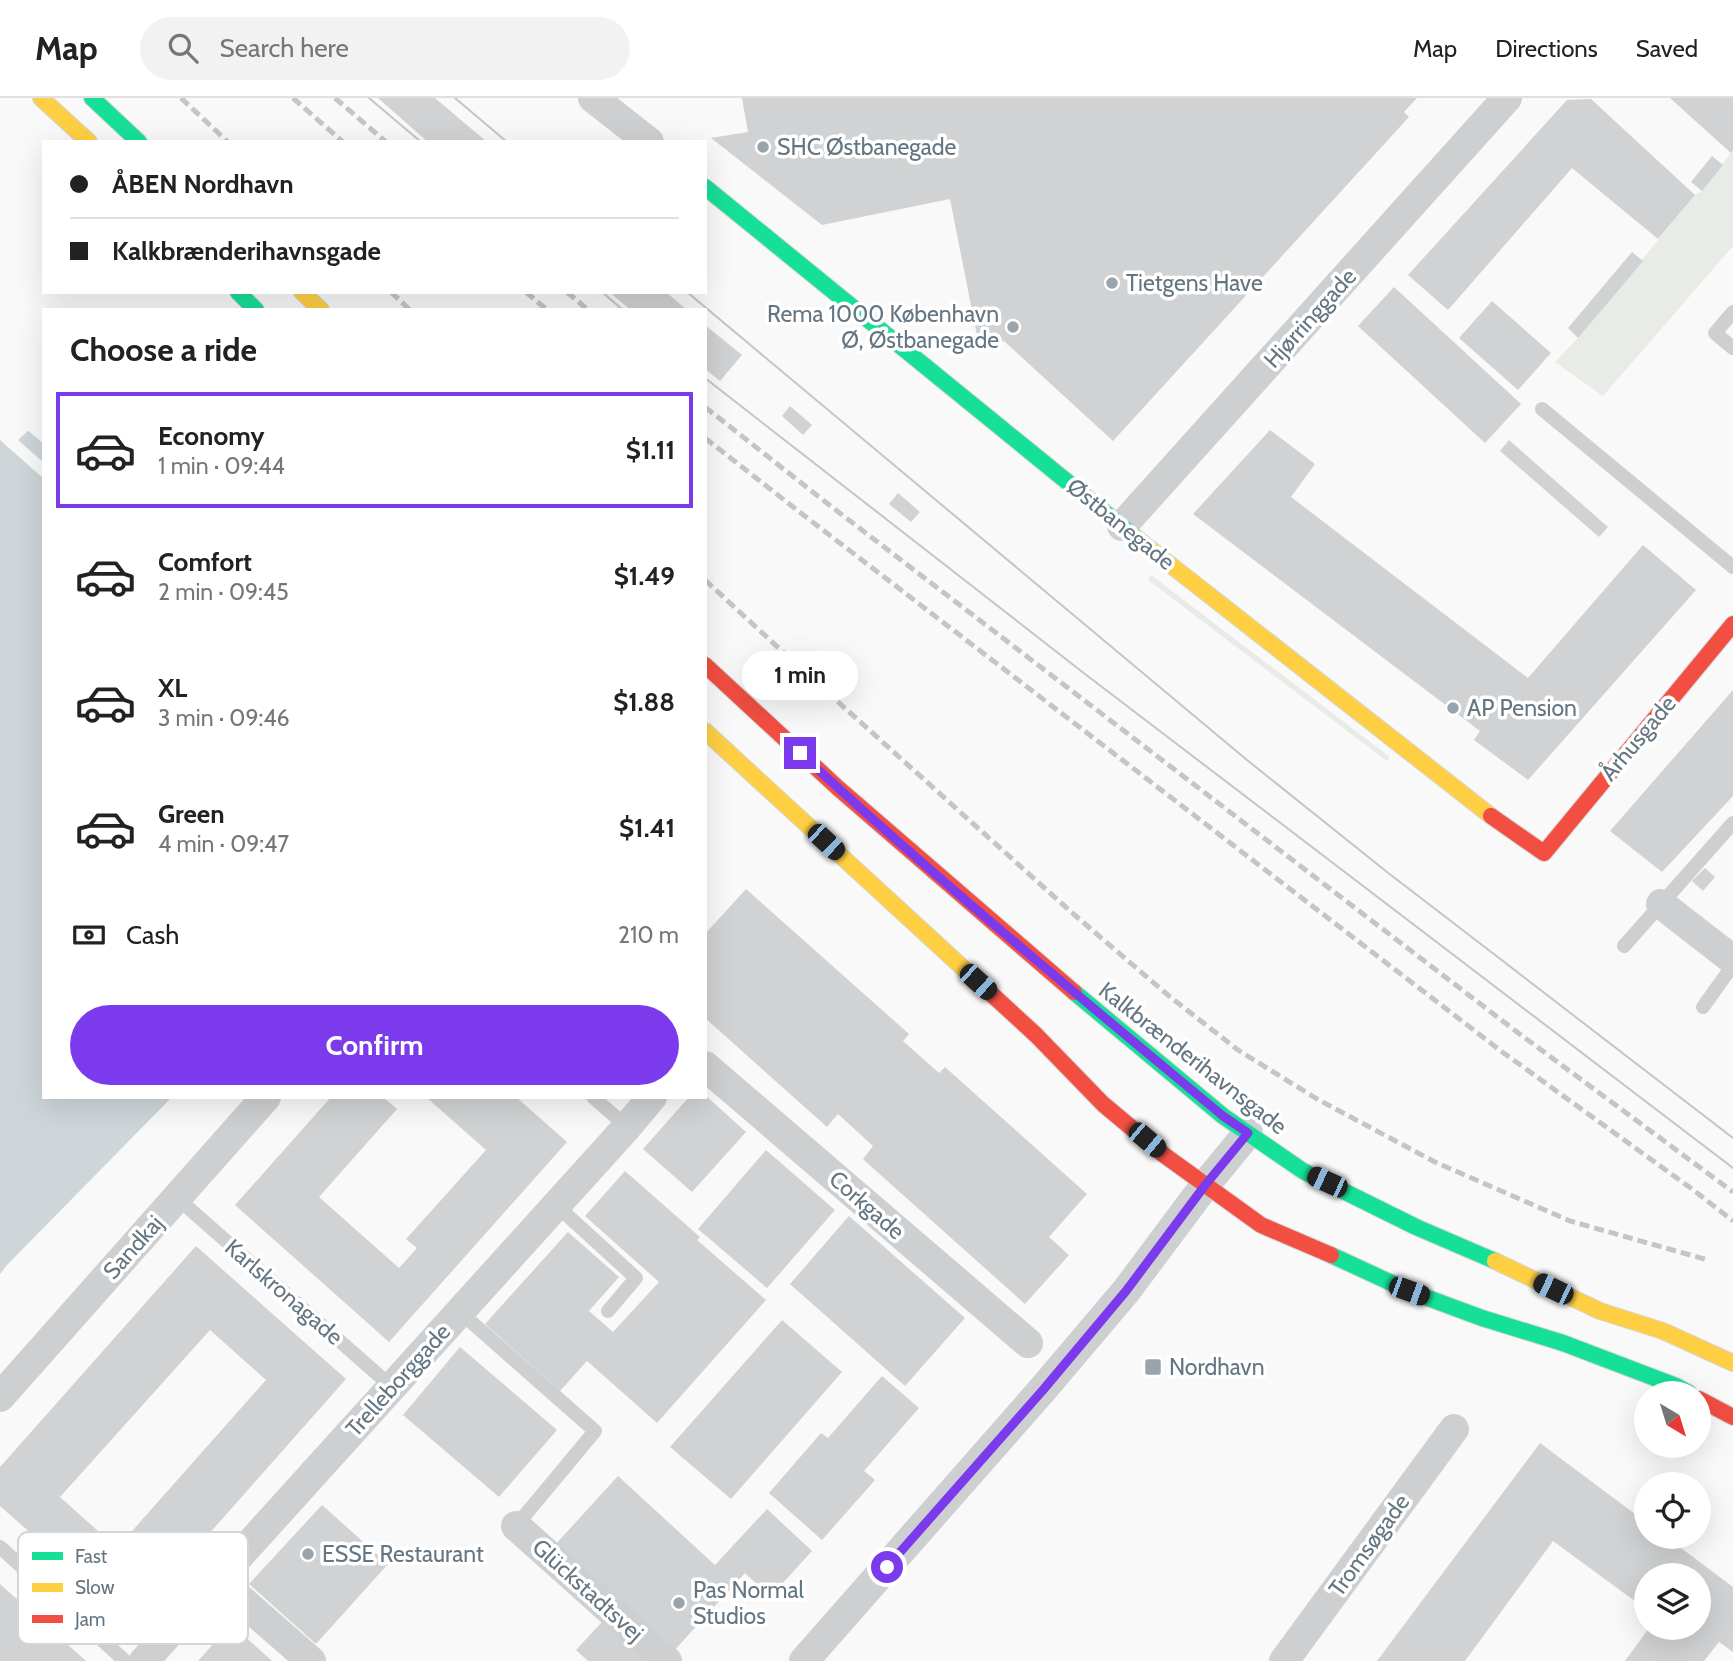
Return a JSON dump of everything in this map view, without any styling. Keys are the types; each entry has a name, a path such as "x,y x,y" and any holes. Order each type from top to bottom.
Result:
{"main road":[{"path":"41,98 87,140"},
{"path":"92,98 137,140"},
{"name":"Østbanegade","path":"707,189 1122,526 1479,807 1544,853"},
{"path":"240,294 254,308"},
{"path":"304,294 319,308"},
{"name":"Århusgade","path":"1544,853 1733,624"},
{"name":"Kalkbrænderihavnsgade","path":"707,667 838,788 1045,968 1223,1116 1303,1171 1416,1227 1600,1311 1663,1331 1733,1363"},
{"path":"707,733 1036,1035 1103,1104 1164,1155 1261,1225 1409,1291 1482,1318 1563,1343 1663,1381"},
{"path":"1712,1406 1733,1418"}],"street":[{"path":"593,98 646,140"},
{"name":"Hjørringgade","path":"1122,526 1496,102"},
{"path":"1661,904 1733,960"},
{"name":"Corkgade","path":"707,1068 1028,1343"},
{"name":"Sandkaj","path":"0,1397 264,1099"},
{"name":"Trelleborggade","path":"248,1545 650,1099"},
{"path":"804,1661 1118,1301 1248,1133"},
{"name":"Tromsøgade","path":"1284,1661 1454,1429"},
{"name":"Glückstadtsvej","path":"516,1526 667,1661"},
{"path":"248,1606 311,1661"},
{"name":"Trelleborggade","path":"144,1661 159,1644"}],"lane":[{"path":"1733,312 1715,333 1733,348"},
{"path":"1542,409 1733,567"},
{"path":"1624,946 1733,823"},
{"path":"1703,1007 1733,965"},
{"path":"595,1099 627,1127"},
{"name":"Karlskronagade","path":"176,1198 392,1387"},
{"path":"556,1205 636,1278 608,1311"},
{"name":"Glückstadtsvej","path":"460,1312 595,1431 516,1526"},
{"path":"0,1547 18,1563"},
{"path":"106,1644 125,1661"}],"shaded area":[{"path":"1733,150 1733,246 1603,396 1555,362 1578,338 1695,195 1702,191"},
{"path":"0,407 42,442 42,1099 170,1099 0,1274"},
{"path":"1151,575 1390,757 1387,761 1148,580"}],"pier":[{"path":"0,403 31,428 18,440 42,461 42,477 0,440"}],"building":[{"path":"378,98 435,98 485,140 426,140"},
{"name":"Tietgens Have","path":"742,98 1417,98 1404,112 1409,117 1113,441 1004,341 979,346 950,199 822,225 711,138 748,132"},
{"path":"1670,98 1733,98 1731,153"},
{"path":"1591,99 1695,195 1658,239 1572,168 1448,310 1408,275 1567,100"},
{"path":"1712,156 1723,165 1702,191 1691,182"},
{"path":"1632,252 1643,261 1578,338 1568,328"},
{"path":"1394,287 1521,404 1485,443 1358,326"},
{"path":"611,294 668,294 685,308 629,308"},
{"path":"1492,301 1551,353 1518,390 1459,338"},
{"path":"707,327 742,355 720,381 707,371"},
{"path":"790,406 812,425 803,435 782,416"},
{"path":"1270,430 1315,464 1291,497 1528,678 1643,545 1696,590 1528,780 1474,740 1480,731 1193,514"},
{"path":"1509,440 1608,527 1599,537 1500,451"},
{"path":"898,493 920,512 911,522 889,504"},
{"path":"1733,690 1733,796 1662,872 1610,831"},
{"path":"1705,868 1715,877 1703,891 1692,881"},
{"path":"746,889 909,1034 903,1041 939,1073 945,1067 1087,1194 1049,1237 1069,1255 1025,1304 863,1159 873,1146 838,1114 827,1127 707,1020 707,932"},
{"path":"707,1097 746,1132 692,1192 643,1149 687,1099 707,1099"},
{"path":"329,1099 385,1099 397,1109 319,1197 399,1268 417,1248 406,1239 486,1150 428,1099 518,1099 567,1142 389,1342 235,1205"},
{"path":"766,1150 835,1210 767,1288 698,1229"},
{"path":"625,1171 700,1237 697,1240 766,1300 657,1423 587,1361 560,1391 485,1324 568,1232 619,1277 589,1311 613,1332 659,1282 585,1216"},
{"path":"849,1216 965,1318 905,1386 790,1284"},
{"path":"196,1246 346,1379 211,1532 131,1532 266,1380 210,1330 60,1497 99,1532 29,1532 0,1506 0,1467"},
{"path":"782,1320 842,1372 731,1499 670,1447"},
{"path":"460,1347 557,1430 499,1497 403,1415"},
{"path":"882,1376 919,1408 864,1471 875,1480 822,1540 769,1493 821,1433 828,1438"},
{"path":"1540,1443 1634,1513 1634,1549 1682,1549 1701,1563 1634,1563 1634,1600 1553,1541 1465,1661 1377,1661"},
{"path":"618,1476 715,1565 767,1509 812,1551 770,1597 745,1573 671,1654 554,1546"},
{"path":"322,1505 388,1564 316,1644 249,1584"},
{"path":"1711,1570 1733,1587 1733,1652 1719,1642 1704,1661 1625,1661 1640,1640 1711,1640"},
{"path":"0,1584 18,1600 18,1644 67,1644 86,1661 0,1661"},
{"path":"602,1622 645,1661 588,1661 576,1650"},
{"path":"248,1639 272,1661 198,1661 213,1644 248,1644"}],"tram line":[{"path":"369,98 419,140"},
{"path":"455,98 505,140"},
{"path":"604,294 621,308"},
{"path":"689,294 706,308"},
{"path":"707,309 1247,760 1387,872 1733,1138"},
{"path":"707,380 1085,674 1733,1168"}],"railway":[{"path":"181,98 226,140"},
{"path":"293,98 341,140"},
{"path":"335,98 384,140"},
{"path":"393,294 408,308"},
{"path":"528,294 545,308"},
{"path":"569,294 586,308"},
{"path":"707,409 1517,1032 1733,1192"},
{"path":"707,440 1501,1051 1733,1221"},
{"path":"707,582 1070,911 1169,996 1238,1050 1317,1099 1435,1162 1570,1221 1708,1260"}],"traffic: fast":[{"path":"92,98 137,140"},
{"path":"707,189 1135,537"},
{"path":"240,294 254,308"},
{"path":"1074,992 1223,1116 1303,1171 1416,1227 1495,1261"},
{"path":"1331,1255 1409,1291 1482,1318 1563,1343 1663,1381"}],"traffic: slow":[{"path":"41,98 87,140"},
{"path":"304,294 319,308"},
{"path":"1135,537 1491,816"},
{"path":"707,733 987,990"},
{"path":"1495,1261 1600,1311 1663,1331 1733,1363"}],"traffic: jam":[{"path":"1491,816 1544,853 1733,624"},
{"path":"707,667 838,788 1074,992"},
{"path":"987,990 1036,1035 1103,1104 1164,1155 1261,1225 1331,1255"},
{"path":"1712,1406 1733,1417"}],"place":[{"name":"SHC Østbanegade","path":"763,147"},
{"name":"Tietgens Have","path":"1112,283"},
{"name":"Rema 1000 København Ø, Østbanegade","path":"1013,327"},
{"name":"AP Pension","path":"1453,708"},
{"name":"Nordhavn","path":"1153,1367"},
{"name":"ESSE Restaurant","path":"308,1554"},
{"name":"Pas Normal Studios","path":"679,1603"}],"route":[{"path":"800,753 1045,968 1223,1116 1248,1133 1126,1291 887,1567"}]}
